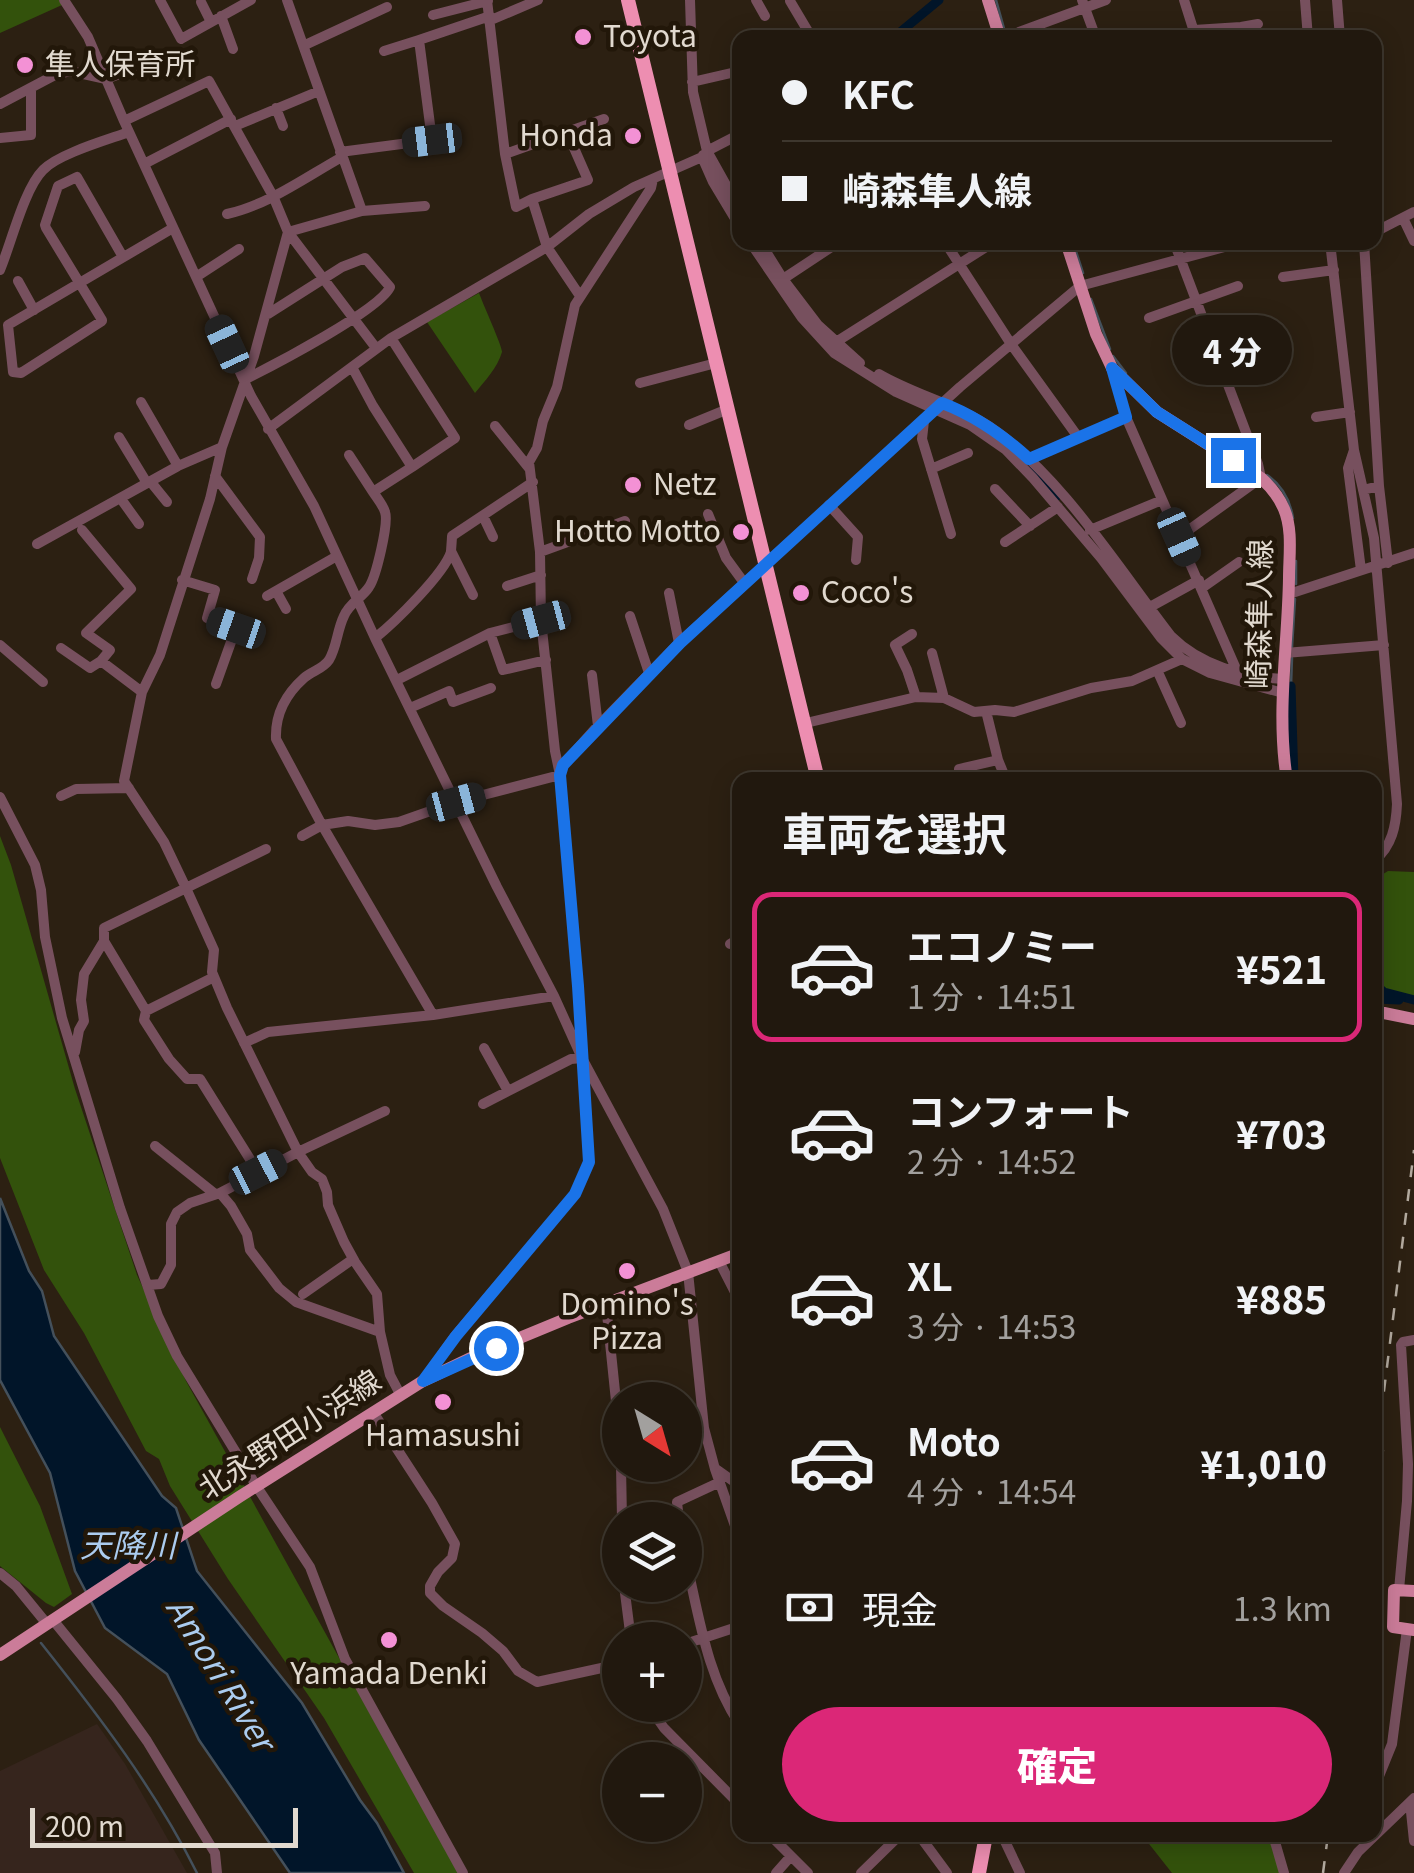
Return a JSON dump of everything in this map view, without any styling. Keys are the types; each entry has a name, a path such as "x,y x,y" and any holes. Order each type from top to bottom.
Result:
{"highway":[{"path":"628,0 816,772"},
{"path":"979,1873 985,1842"}],"main road":[{"path":"988,0 998,30"},
{"name":"崎森隼人線","path":"1069,250 1096,334 1112,368 1157,412 1261,478 1284,509 1289,537 1283,686 1286,772"},
{"path":"1382,1012 1414,1019"},
{"name":"北永野田小浜線","path":"0,1655 423,1381 471,1358 732,1255"},
{"path":"1410,1630 1393,1627 1394,1590 1414,1591"}],"street":[{"path":"64,0 88,37 268,429 314,506 582,1058 663,1209 688,1272 704,1428 732,1517"},
{"path":"160,0 182,40 251,0"},
{"path":"288,0 362,210"},
{"path":"433,14 488,0 505,154 516,207 588,180 567,132"},
{"path":"384,50 538,0"},
{"path":"690,0 692,82 704,154 713,182 732,197"},
{"path":"756,0 765,16"},
{"path":"1024,30 1083,4 1106,0"},
{"path":"1184,0 1194,30"},
{"path":"1304,0 1307,30"},
{"path":"1336,0 1339,30"},
{"path":"790,1 807,30"},
{"path":"201,2 233,49"},
{"path":"1083,4 1093,30"},
{"path":"305,45 350,28 387,7"},
{"path":"1221,30 1258,24"},
{"path":"1039,25 1041,30"},
{"path":"227,214 273,196 341,155 432,140 419,40"},
{"path":"0,104 70,71 106,79 138,67"},
{"path":"692,82 732,74"},
{"path":"0,270 30,189 44,168 208,81 273,196 288,232 376,348"},
{"path":"0,138 31,135 31,88"},
{"path":"144,164 233,123 319,90"},
{"path":"276,108 283,126"},
{"path":"505,154 604,119"},
{"path":"268,429 390,338 547,247 589,214 732,138"},
{"path":"423,1381 575,1194 584,1177 590,1149 560,775 541,620 540,552 529,462 558,387 575,305 651,188 653,178"},
{"path":"122,257 79,179 62,184 45,225 80,283 102,320 16,374 13,372 8,325 80,283 122,257 173,228"},
{"path":"532,199 547,247 580,296"},
{"path":"288,232 362,210 425,206"},
{"path":"1382,228 1408,215 1414,241"},
{"path":"288,232 267,314 222,447 210,500 160,655 142,692 124,781 164,842 214,950 212,972 244,1042 298,1152 322,1179 328,1206 353,1258 377,1294 390,1376 400,1394"},
{"path":"196,276 238,249"},
{"path":"755,250 802,318 834,353 875,380 985,424 1010,441 1071,506 1172,636 1190,653 1283,686"},
{"path":"765,250 818,325 860,364 992,438 1033,478 1101,558 1161,638 1182,658 1210,673 1283,686"},
{"path":"783,279 827,250"},
{"path":"949,250 1078,438"},
{"path":"836,342 982,250"},
{"path":"1177,250 1261,478 1179,537"},
{"path":"560,775 563,765 598,726 680,643 924,420 1080,286 1182,261 1206,250"},
{"path":"1331,250 1354,450 1382,564"},
{"path":"1365,250 1380,486 1384,645 1398,804 1392,838 1382,854"},
{"path":"244,380 292,356 352,318 387,294 390,287 365,258 342,267 267,314"},
{"path":"1282,277 1334,270"},
{"path":"18,281 34,310"},
{"path":"1150,318 1238,286"},
{"path":"373,492 455,438 390,338"},
{"path":"1222,369 1263,352"},
{"path":"640,383 716,363"},
{"path":"352,367 412,467"},
{"path":"1112,368 1126,417 1237,672"},
{"path":"141,402 178,466"},
{"path":"688,425 728,408"},
{"path":"1316,418 1350,412"},
{"path":"1029,459 1126,417"},
{"path":"924,420 922,439 951,534"},
{"path":"495,426 532,476"},
{"path":"119,438 167,502"},
{"path":"37,544 178,466 222,447"},
{"path":"1354,450 1348,468 1360,570"},
{"path":"931,469 968,452"},
{"path":"349,456 386,513 372,584 345,611 331,658 302,680 280,710 276,739 433,1015"},
{"path":"215,476 260,537 252,579"},
{"path":"376,638 441,571 451,552 452,536 532,476"},
{"path":"1364,490 1380,486"},
{"path":"996,488 1030,526"},
{"path":"121,499 139,524"},
{"path":"1090,530 1162,500"},
{"path":"829,505 858,537 856,560"},
{"path":"1005,542 1058,507"},
{"path":"468,508 493,537"},
{"path":"708,514 726,558 745,584"},
{"path":"540,552 626,521"},
{"path":"61,648 90,668 102,662 110,650 86,633 130,589 82,530"},
{"path":"451,552 474,595"},
{"path":"1288,594 1414,553"},
{"path":"286,608 272,594 337,556"},
{"path":"1150,607 1239,562"},
{"path":"506,586 541,575"},
{"path":"182,580 215,590 208,618 236,628 216,684"},
{"path":"669,594 680,643"},
{"path":"630,616 649,674"},
{"path":"396,680 490,633 541,620"},
{"path":"490,633 503,670 546,660"},
{"path":"912,634 896,645 916,697"},
{"path":"0,645 42,682"},
{"path":"1285,653 1384,645"},
{"path":"932,653 944,698"},
{"path":"806,723 916,697 944,698 974,712 1014,712 1091,688 1125,684 1182,658"},
{"path":"102,662 142,692"},
{"path":"1157,670 1180,722"},
{"path":"592,675 598,726"},
{"path":"410,708 449,691 453,702 476,698 490,688"},
{"path":"986,711 1003,772"},
{"path":"961,772 960,769 998,760"},
{"path":"302,836 322,825 348,821 376,825 400,822 456,802 560,775"},
{"path":"61,796 76,790 129,788"},
{"path":"0,797 34,865 62,1018 120,1208 158,1316 177,1356 310,1567 345,1659 463,1873"},
{"path":"74,1056 84,1022 84,974 104,940 104,928 266,849"},
{"path":"104,940 146,1011 144,1020 169,1059 187,1079 200,1079 258,1172"},
{"path":"146,1011 214,977"},
{"path":"244,1042 268,1032 433,1015 554,996"},
{"path":"484,1048 508,1091"},
{"path":"484,1104 571,1059 582,1058"},
{"path":"148,1285 160,1284 168,1274 171,1224 177,1212 385,1111"},
{"path":"155,1146 231,1206 247,1234 250,1250 279,1288 296,1302 380,1332"},
{"path":"303,1294 353,1258"},
{"path":"719,1261 732,1286"},
{"path":"606,1304 614,1382"},
{"path":"1399,1590 1408,1464 1402,1345 1414,1340"},
{"path":"373,1412 455,1544 452,1558 430,1586 437,1601 482,1633 518,1670 537,1682 602,1668"},
{"path":"715,1469 732,1481"},
{"path":"677,1502 720,1482"},
{"path":"0,1573 55,1619 117,1699 216,1853 216,1872"},
{"path":"732,1629 702,1639 732,1712"},
{"path":"1382,1769 1392,1744 1410,1630"},
{"path":"660,1722 732,1796"},
{"path":"1412,1800 1414,1840"},
{"path":"1382,1829 1412,1800"},
{"path":"777,1842 808,1873"},
{"path":"860,1873 893,1842"},
{"path":"924,1842 947,1873"},
{"path":"1005,1842 1020,1873"},
{"path":"1275,1842 1284,1873"},
{"path":"1357,1842 1358,1852"},
{"path":"1344,1873 1368,1842"},
{"path":"776,1873 791,1856"}],"shaded area":[{"path":"97,1724 125,1764 187,1873 0,1873 0,1771"}],"green space":[{"path":"0,0 59,0 62,5 0,33"},
{"path":"479,293 502,352 475,393 427,322"},
{"path":"0,836 75,1089 137,1275 186,1381 458,1873 414,1873 324,1718 228,1579 170,1486 159,1459 146,1451 84,1333 44,1270 0,1158"},
{"path":"1388,871 1414,872 1414,1002 1382,1000 1382,875"},
{"path":"0,1427 40,1506 72,1594 54,1607 0,1566"},
{"path":"1148,1842 1273,1842 1280,1873 1172,1873"}],"water":[{"name":"天降川","path":"0,1198 29,1271 42,1291 54,1336 162,1496 176,1508 197,1571 302,1703 404,1873 290,1873 199,1740 167,1674 105,1628 75,1571 50,1473 0,1380"}],"waterway":[{"path":"903,30 939,0"},
{"path":"996,0 1004,30"},
{"path":"1076,250 1083,273"},
{"path":"1091,299 1110,349"},
{"path":"1113,356 1126,373"},
{"path":"1227,449 1254,466"},
{"path":"1020,457 1056,497"},
{"path":"1267,475 1285,494 1293,518"},
{"path":"1296,561 1296,584"},
{"path":"1292,647 1295,599"},
{"path":"1291,686 1292,658"},
{"path":"1291,686 1294,772"},
{"path":"1382,990 1414,1000"},
{"path":"1382,999 1399,1000"},
{"path":"41,1643 144,1783 197,1873"}],"railway":[{"path":"1382,1407 1414,1150"},
{"path":"1382,1457 1383,1450"},
{"path":"1323,1873 1327,1842"}],"place":[{"name":"Toyota","path":"583,37"},
{"name":"隼人保育所","path":"25,65"},
{"name":"Honda","path":"633,136"},
{"name":"Netz","path":"633,485"},
{"name":"Hotto Motto","path":"741,532"},
{"name":"Coco's","path":"801,593"},
{"name":"Domino's Pizza","path":"627,1271"},
{"name":"Hamasushi","path":"443,1402"},
{"name":"Yamada Denki","path":"389,1640"}],"route":[{"path":"496,1348 423,1381 575,1194 589,1162 560,775 563,765 680,643 942,403 985,424 1029,459 1126,417 1112,368 1157,412 1233,460"}],"water label":[{"name":"Amori River","path":"220,1674"}]}
